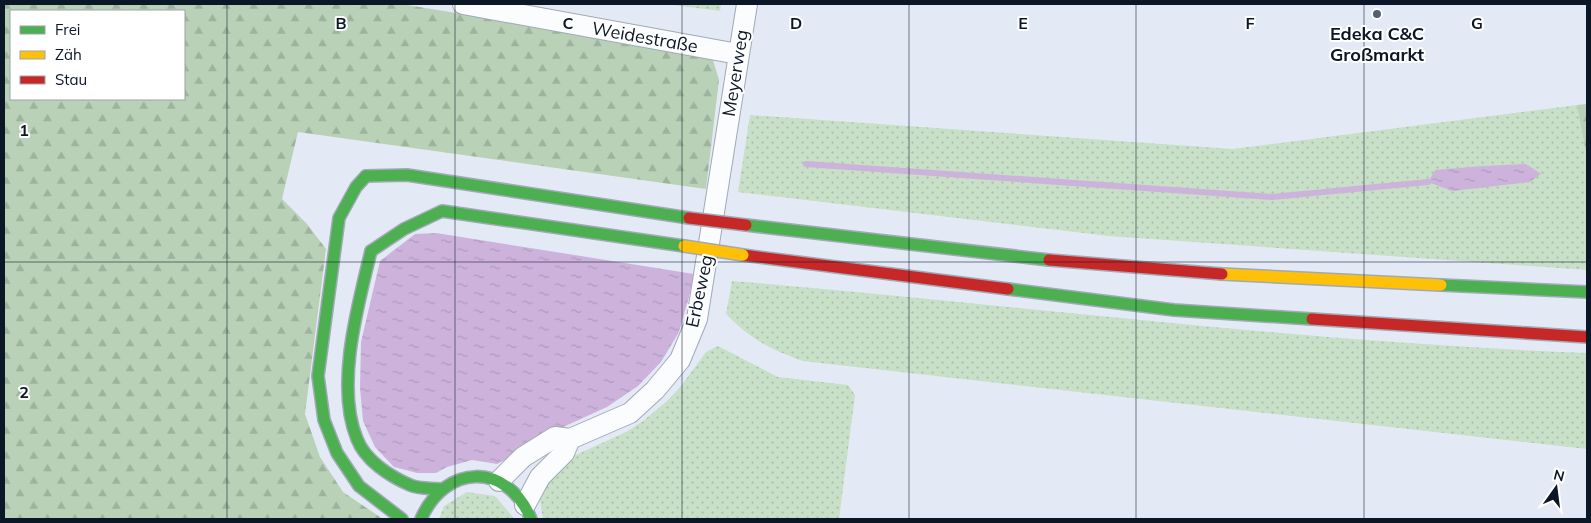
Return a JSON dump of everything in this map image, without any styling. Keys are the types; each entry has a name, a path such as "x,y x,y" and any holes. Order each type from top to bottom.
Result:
{"main road":[{"path":"402,519 359,486 337,453 324,420 318,376 339,218 356,187 366,176 407,174 689,218 1068,262 1170,271 1587,292"},
{"path":"440,489 410,486 375,466 357,440 348,410 349,356 362,287 372,251 404,229 442,211 743,255 1174,310 1587,337"},
{"path":"421,519 428,502 440,489 453,481 468,477 484,477 499,482 514,491 528,512"}],"street":[{"name":"Weidestraße","path":"463,4 738,54"},
{"name":"Meyerweg","path":"724,143 747,4"},
{"name":"Erbeweg","path":"499,482 523,457 555,437 570,439 630,413 655,390 680,360 697,319 724,143"},
{"path":"528,512 540,477 564,453 570,439"}],"green space":[{"path":"4,4 401,4 694,52 713,60 719,80 706,189 298,132 282,199 307,224 326,249 305,414 320,457 343,492 383,519 4,519"},
{"path":"665,4 721,4 720,11"},
{"path":"1587,104 1587,159 1577,105"},
{"path":"1577,105 1587,159 1587,270 1109,236 738,192 750,115 1233,149"},
{"path":"732,281 1266,332 1480,348 1587,353 1587,449 803,361 780,352 752,337 726,314"},
{"path":"718,346 778,377 848,385 855,395 839,519 543,519 540,500 542,485 567,459 626,432 643,421 667,401 681,386 706,352"},
{"path":"467,492 495,496 513,519 439,519 444,506"}],"water":[{"path":"1526,164 1541,174 1530,182 1452,191 1428,182 1435,170"},
{"path":"436,233 694,274 679,332 661,362 638,386 607,407 550,433 497,464 472,460 447,467 436,473 417,473 394,467 375,447 363,421 360,388 361,342 380,261 415,234"}],"waterway":[{"path":"806,164 1272,197 1428,182"}],"traffic: fast":[{"path":"366,176 407,175 689,218"},
{"path":"366,176 356,187 339,218 318,376 324,420 337,453 359,486 402,519"},
{"path":"371,251 404,229 442,211 684,246"},
{"path":"746,225 1049,260"},
{"path":"371,251 355,320 348,370 348,395 351,418 357,439 366,454 379,467 394,477 413,486 440,489"},
{"path":"1441,285 1587,292"},
{"path":"1008,289 1174,310 1312,319"},
{"path":"421,519 432,501 445,488 460,480 476,477 492,479 507,487 520,500 531,519"}],"traffic: slow":[{"path":"684,246 743,255"},
{"path":"1222,274 1441,285"}],"traffic: jam":[{"path":"689,218 746,225"},
{"path":"743,255 1008,289"},
{"path":"1049,260 1222,274"},
{"path":"1312,319 1587,337"}],"place":[{"name":"Edeka C&C Großmarkt","path":"1377,14"}]}
